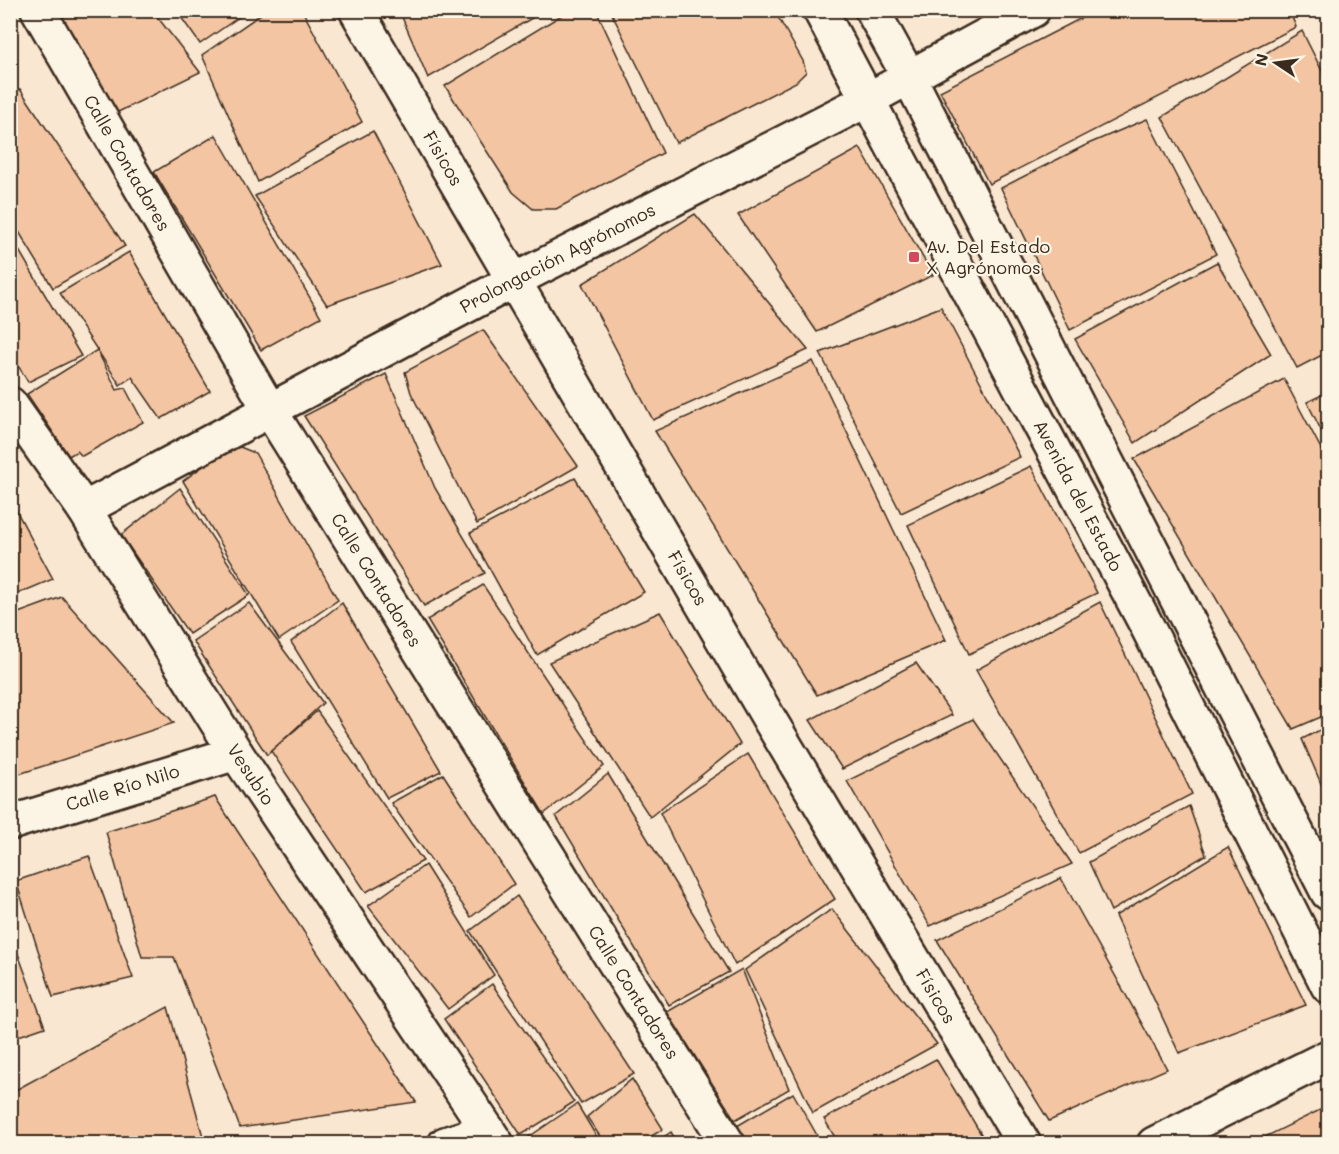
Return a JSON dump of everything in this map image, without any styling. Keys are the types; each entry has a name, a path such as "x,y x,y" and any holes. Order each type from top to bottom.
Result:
{"street":[{"name":"Calle Contadores","path":"38,10 269,409 728,1143"},
{"name":"Físicos","path":"356,10 771,722 1024,1143"},
{"name":"Avenida del Estado","path":"820,10 1148,628 1329,986"},
{"path":"872,10 909,77 1329,893"},
{"name":"Prolongación Agrónomos","path":"84,509 513,280 867,100 1032,10"},
{"name":"Vesubio","path":"10,404 84,509 236,753 493,1137"},
{"name":"Calle Río Nilo","path":"10,823 236,753"},
{"path":"1154,1143 1329,1057"},
{"path":"445,1143 493,1137"}],"building":[{"path":"51,10 152,10 200,72 114,114"},
{"path":"176,10 249,10 200,44"},
{"path":"267,10 302,10 362,122 258,182 202,55"},
{"path":"399,10 546,10 428,78"},
{"path":"570,10 596,10 663,153 556,209 533,209 513,192 445,86"},
{"path":"610,10 774,10 803,61 806,72 796,82 676,143"},
{"path":"1097,10 1289,10 1296,27 989,184 940,91"},
{"path":"1302,31 1328,83 1328,352 1297,368 1162,117"},
{"path":"20,89 125,246 53,288 10,217 10,94"},
{"path":"1147,119 1216,254 1070,330 1001,188 1088,144"},
{"path":"373,131 442,264 327,305 255,196"},
{"path":"216,135 321,317 261,350 154,172"},
{"path":"860,148 933,275 817,332 738,215"},
{"path":"695,214 808,350 653,420 582,284"},
{"path":"10,235 81,356 28,382 10,352"},
{"path":"129,252 210,391 161,419 132,377 120,385 60,293"},
{"path":"1217,262 1271,354 1135,443 1075,339"},
{"path":"941,307 1020,457 901,513 820,353"},
{"path":"483,330 578,466 477,524 411,393 405,372"},
{"path":"97,350 117,390 125,388 143,422 82,456 77,451 69,456 27,394"},
{"path":"813,361 946,640 817,695 655,431"},
{"path":"386,374 435,488 485,573 424,606 304,416"},
{"path":"1284,379 1328,462 1328,714 1293,729 1134,459"},
{"path":"1328,392 1328,444 1307,402"},
{"path":"240,447 255,453 338,600 279,640 183,481 225,450"},
{"path":"1031,466 1097,593 969,654 908,525"},
{"path":"575,478 644,592 537,655 470,533"},
{"path":"180,488 249,595 189,634 121,535"},
{"path":"10,499 53,579 10,597"},
{"path":"483,585 604,766 544,814 427,620"},
{"path":"62,597 174,723 10,777 10,616"},
{"path":"1100,602 1192,794 1079,853 976,670"},
{"path":"249,603 323,703 267,755 193,641"},
{"path":"342,603 441,771 387,798 291,642"},
{"path":"660,612 740,744 650,817 549,662"},
{"path":"916,663 952,715 842,769 810,720"},
{"path":"317,711 423,861 366,892 271,751"},
{"path":"973,719 1072,864 930,926 847,781"},
{"path":"1328,726 1328,800 1302,739"},
{"path":"748,754 835,899 735,965 660,813"},
{"path":"443,774 514,884 471,917 391,803"},
{"path":"608,774 729,972 669,1005 556,816"},
{"path":"215,797 416,1102 240,1128 174,957 142,957 106,832"},
{"path":"1189,806 1206,855 1111,911 1089,862"},
{"path":"1228,847 1306,1005 1179,1053 1115,916"},
{"path":"89,856 133,978 53,997 16,881"},
{"path":"425,865 494,975 448,1009 368,906"},
{"path":"1061,878 1167,1069 1049,1121 937,940"},
{"path":"517,896 634,1074 581,1104 470,931"},
{"path":"832,909 937,1044 813,1113 745,970"},
{"path":"10,932 45,1027 10,1039"},
{"path":"742,969 789,1089 735,1120 667,1012"},
{"path":"492,984 574,1102 521,1135 444,1019"},
{"path":"168,1007 205,1144 10,1144 10,1093"},
{"path":"936,1059 987,1144 839,1144 824,1119"},
{"path":"632,1079 663,1129 639,1144 605,1144 587,1117"},
{"path":"793,1093 822,1144 750,1144 737,1126"},
{"path":"577,1104 601,1144 524,1144 523,1141"},
{"path":"1328,1106 1328,1144 1260,1144 1259,1140"},
{"path":"671,1132 678,1144 653,1144"}],"place":[{"name":"Av. Del Estado X Agrónomos","path":"914,257"}]}
